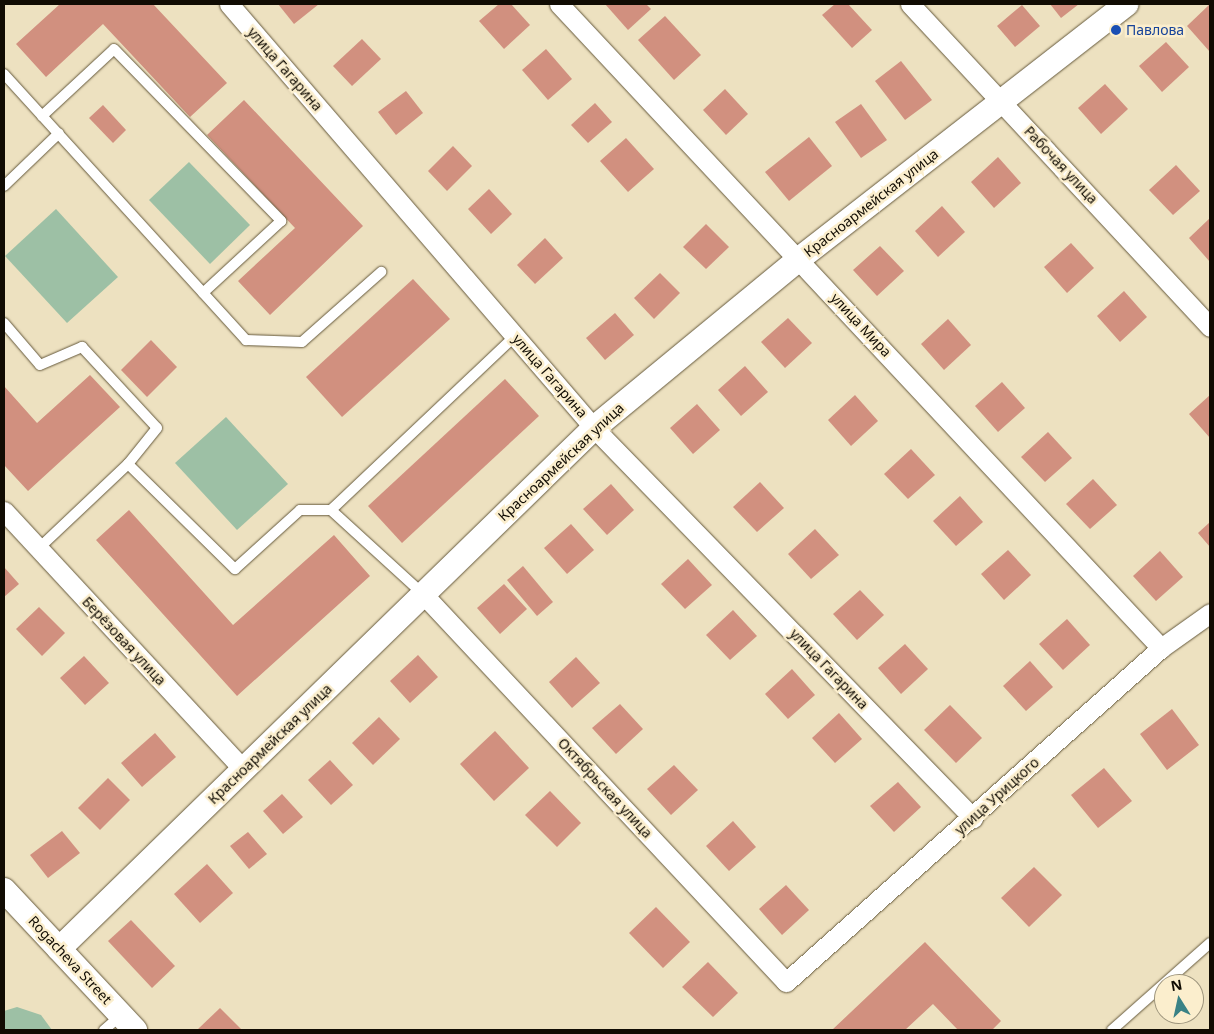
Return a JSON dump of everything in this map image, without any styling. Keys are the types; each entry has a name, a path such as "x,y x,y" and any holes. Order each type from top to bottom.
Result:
{"street":[{"name":"улица Гагарина","path":"229,4 594,428 973,818"},
{"name":"улица Мира","path":"559,4 1161,648"},
{"name":"Рабочая улица","path":"910,4 1210,327"},
{"name":"Красноармейская улица","path":"59,949 594,428 799,259 1127,4"},
{"name":"Берёзовая улица","path":"4,511 244,770"},
{"name":"Октябрьская улица","path":"423,594 786,982"},
{"name":"улица Урицкого","path":"786,982 973,818 1161,648 1210,613"},
{"name":"Rogacheva Street","path":"4,890 59,949 120,1025"}],"lane":[{"path":"42,116 114,49 281,222 203,293"},
{"path":"4,74 246,340 302,342 381,272"},
{"path":"4,186 59,133"},
{"path":"4,323 40,365 82,347 157,428 128,464 38,548"},
{"path":"331,510 515,336"},
{"path":"128,464 235,569 300,510 331,510 423,594"},
{"path":"1112,1030 1210,943"}],"green space":[{"path":"189,162 250,225 210,264 149,200"},
{"path":"56,209 118,277 67,323 5,256"},
{"path":"226,417 288,484 237,530 175,463"},
{"path":"17,1007 41,1015 52,1030 4,1030 4,1011"}],"building":[{"path":"60,4 153,4 227,83 190,117 103,24 46,77 16,44"},
{"path":"278,4 319,4 294,24"},
{"path":"499,4 511,4 530,25 504,49 479,21"},
{"path":"605,4 646,4 651,9 628,30"},
{"path":"835,4 848,4 872,30 852,48 822,15"},
{"path":"1050,4 1079,4 1061,18"},
{"path":"1210,4 1210,52 1187,26"},
{"path":"1022,5 1040,26 1015,47 997,26"},
{"path":"665,16 701,55 674,80 638,40"},
{"path":"362,39 381,59 352,86 333,66"},
{"path":"1166,42 1189,67 1162,92 1139,66"},
{"path":"546,49 572,79 548,100 522,70"},
{"path":"901,61 932,100 905,120 875,81"},
{"path":"1105,84 1128,109 1101,134 1078,108"},
{"path":"725,89 748,114 726,135 703,110"},
{"path":"406,91 423,113 396,135 378,112"},
{"path":"244,100 363,226 270,315 238,281 295,228 207,135"},
{"path":"595,103 612,122 588,143 571,125"},
{"path":"861,104 887,140 861,158 835,122"},
{"path":"103,105 126,130 113,143 89,118"},
{"path":"809,137 832,166 789,201 765,172"},
{"path":"626,138 654,169 628,192 600,161"},
{"path":"453,146 472,166 447,191 428,171"},
{"path":"998,157 1021,183 994,208 971,182"},
{"path":"1176,165 1200,191 1173,215 1149,190"},
{"path":"489,189 512,214 491,234 468,209"},
{"path":"942,206 965,232 938,257 915,231"},
{"path":"1210,218 1210,262 1189,238"},
{"path":"706,224 729,247 706,269 683,247"},
{"path":"545,238 563,258 535,284 517,265"},
{"path":"1071,243 1094,268 1067,293 1044,267"},
{"path":"880,246 904,271 877,296 853,270"},
{"path":"660,273 680,293 654,319 634,298"},
{"path":"413,279 450,319 342,417 306,377"},
{"path":"1124,291 1147,317 1120,342 1097,316"},
{"path":"615,313 634,335 605,360 586,338"},
{"path":"788,318 812,343 785,368 761,342"},
{"path":"948,319 971,345 944,370 921,344"},
{"path":"151,340 177,367 147,397 121,370"},
{"path":"745,366 768,392 741,416 718,390"},
{"path":"90,375 120,407 28,491 4,465 4,386 37,423"},
{"path":"505,379 539,416 402,543 368,506"},
{"path":"1002,382 1025,408 998,432 975,406"},
{"path":"855,395 878,421 851,446 828,420"},
{"path":"1210,395 1210,438 1189,414"},
{"path":"697,404 720,430 693,454 670,428"},
{"path":"1048,432 1072,458 1045,482 1021,457"},
{"path":"911,449 935,475 908,499 884,474"},
{"path":"1093,479 1117,505 1090,529 1066,504"},
{"path":"760,482 784,508 757,532 733,507"},
{"path":"611,484 634,510 607,535 583,509"},
{"path":"960,496 983,522 956,546 933,521"},
{"path":"129,510 233,625 334,535 370,576 237,696 96,540"},
{"path":"1210,522 1210,547 1198,533"},
{"path":"571,524 594,550 567,574 544,548"},
{"path":"815,529 839,555 811,579 788,554"},
{"path":"1008,550 1031,575 1004,600 981,574"},
{"path":"1160,551 1183,577 1156,601 1133,576"},
{"path":"688,559 712,585 685,609 661,584"},
{"path":"523,566 553,602 537,616 507,580"},
{"path":"4,567 19,584 4,597"},
{"path":"504,584 527,609 500,634 477,608"},
{"path":"860,590 884,615 857,640 833,614"},
{"path":"39,607 65,633 42,656 16,629"},
{"path":"733,610 757,636 730,660 706,635"},
{"path":"1067,619 1090,645 1063,670 1039,644"},
{"path":"905,644 928,669 901,694 878,668"},
{"path":"418,655 438,677 410,703 390,681"},
{"path":"84,656 109,683 85,705 60,678"},
{"path":"576,657 600,683 572,708 549,682"},
{"path":"1030,661 1053,687 1026,711 1003,686"},
{"path":"792,669 815,695 788,719 765,694"},
{"path":"620,704 643,729 616,754 592,728"},
{"path":"950,705 982,738 956,763 924,730"},
{"path":"1172,709 1199,745 1167,770 1140,734"},
{"path":"839,713 862,739 835,763 812,738"},
{"path":"379,717 400,739 373,765 352,743"},
{"path":"495,731 529,768 494,801 460,764"},
{"path":"155,733 176,757 142,787 121,763"},
{"path":"330,760 353,785 331,805 308,780"},
{"path":"674,765 698,790 671,815 647,789"},
{"path":"1104,768 1132,801 1098,828 1071,795"},
{"path":"108,778 130,800 100,830 78,808"},
{"path":"898,782 921,807 894,832 870,806"},
{"path":"550,791 581,823 557,847 525,815"},
{"path":"282,794 303,817 283,834 263,811"},
{"path":"733,821 756,847 729,871 706,846"},
{"path":"62,831 80,853 48,878 30,855"},
{"path":"248,832 267,854 249,869 230,846"},
{"path":"207,864 233,893 200,923 174,894"},
{"path":"1034,867 1062,895 1029,927 1001,898"},
{"path":"786,885 809,910 782,935 759,909"},
{"path":"656,907 690,942 663,968 629,933"},
{"path":"131,920 175,966 152,988 108,941"},
{"path":"925,942 1001,1021 992,1030 958,1030 933,1004 905,1030 832,1030"},
{"path":"708,962 738,993 713,1017 682,987"},
{"path":"220,1008 242,1030 197,1030"}],"place":[{"name":"Павлова","path":"1116,30"}]}
